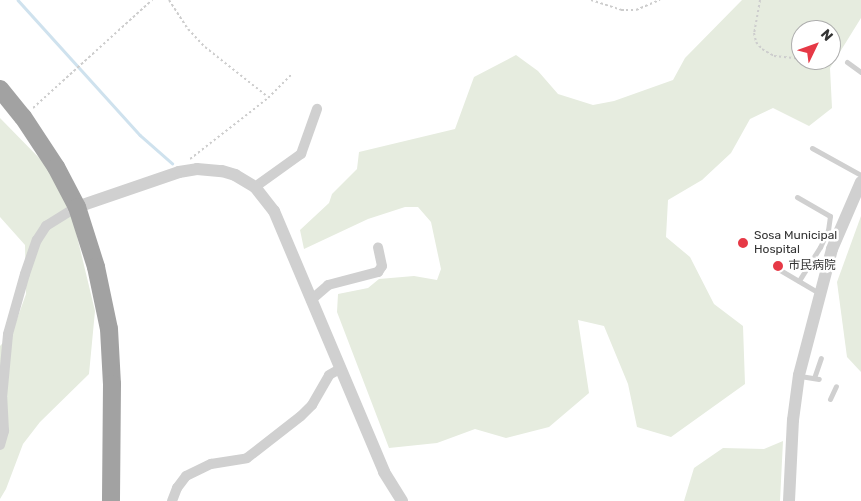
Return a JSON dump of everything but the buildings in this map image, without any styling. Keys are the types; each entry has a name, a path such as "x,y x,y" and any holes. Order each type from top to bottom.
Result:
{"highway":[{"path":"0,89 23,117 56,167 77,208 96,267 109,329 112,393 111,501"}],"street":[{"path":"255,187 300,154 317,109"},
{"path":"0,445 4,431 2,398 8,334 25,274 38,240 46,226 77,208 179,172 196,169 222,171 234,175 255,187 274,211 384,472 402,501"},
{"path":"789,501 793,420 799,376 819,293 832,249 856,202 861,182"},
{"path":"311,300 328,285 378,272 382,266 378,247"},
{"path":"172,501 177,488 186,476 211,464 246,458 301,416 312,404 329,374 340,369"}],"lane":[{"path":"847,62 861,72"},
{"path":"812,148 861,175"},
{"path":"796,197 830,216 828,230 820,247 799,281"},
{"path":"780,270 819,293"},
{"path":"799,376 817,378 821,358"},
{"path":"830,399 836,386"}],"path":[{"path":"23,117 152,0"},
{"path":"169,0 188,29 205,47 268,98"},
{"path":"591,0 602,5 629,10 647,7 660,0"},
{"path":"760,0 754,33 756,42 762,49 774,56 791,58"},
{"path":"179,172 195,153 268,98 292,75"}],"shaded area":[{"path":"742,0 861,0 861,18 841,50 841,20 791,20 791,70 830,70 832,108 809,126 773,108 750,119 731,153 702,180 668,200 666,237 690,257 714,304 743,326 745,384 671,437 637,427 628,384 604,326 578,320 589,393 549,427 506,438 475,429 437,443 389,448 337,312 338,294 368,288 379,279 414,276 437,280 441,269 431,222 418,207 405,207 368,219 304,249 300,230 329,203 332,194 357,169 359,152 455,129 474,77 516,55 538,71 558,94 593,105 614,101 673,80 685,58"},
{"path":"0,118 48,167 69,203 95,311 89,374 40,422 23,444 6,489 0,499 0,346 12,333 26,294 25,245 0,217"},
{"path":"861,216 861,372 847,357 837,282"},
{"path":"783,441 780,501 684,501 694,468 723,448 764,449"}],"waterway":[{"path":"18,0 140,135 172,163"}],"place":[{"name":"Sosa Municipal Hospital","path":"743,243"},
{"name":"市民病院","path":"778,266"}]}
